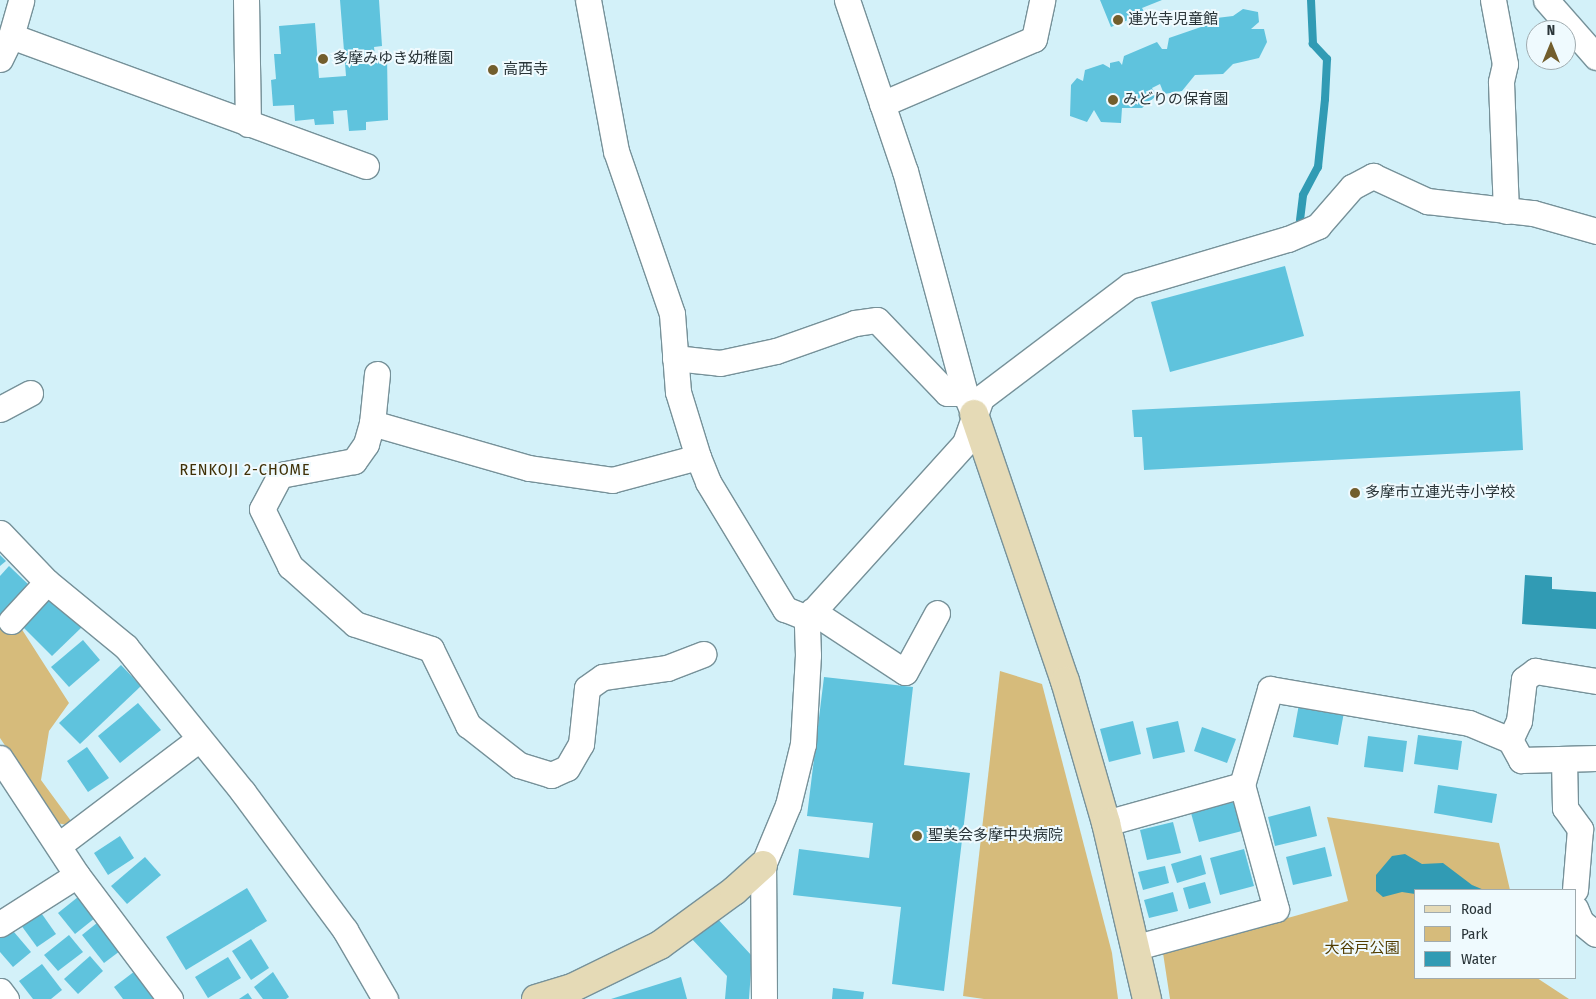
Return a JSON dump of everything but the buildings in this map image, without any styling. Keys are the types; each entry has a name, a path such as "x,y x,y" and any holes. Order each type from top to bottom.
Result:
{"street":[{"path":"0,59 11,36 21,0"},
{"path":"246,0 248,124"},
{"path":"588,0 616,151 672,314 678,392 698,457 708,482 785,609 809,614 904,672 937,613"},
{"path":"847,0 905,171 970,403 1065,681 1106,823 1137,947 1147,999"},
{"path":"882,104 1034,40 1042,0"},
{"path":"1493,0 1505,64 1501,82 1506,210"},
{"path":"1546,0 1596,57"},
{"path":"11,36 366,166"},
{"path":"675,358 720,362 776,351 855,323 877,320 946,392 970,403 981,398 1128,286 1318,226 1352,187 1373,176 1427,201 1533,213 1596,231"},
{"path":"377,374 372,422 366,444 354,462 280,475 262,509 290,566 355,624 431,649 468,724 519,766 551,775 567,768 581,744 587,688 603,677 667,668 703,654"},
{"path":"0,409 30,393"},
{"path":"764,999 763,865 788,805 803,744 809,614 965,443 970,403"},
{"path":"372,422 529,468 612,480 698,457"},
{"path":"0,533 48,582 126,647 198,740 243,792 345,930 385,999"},
{"path":"11,621 48,582"},
{"path":"1510,740 1519,721 1524,679 1535,671 1596,681"},
{"path":"1137,947 1276,909 1242,784 1270,689 1469,723 1510,740 1521,760 1596,758"},
{"path":"59,844 198,740"},
{"path":"0,758 59,844 77,874 170,999"},
{"path":"1564,759 1565,808 1588,829 1575,889"},
{"path":"1106,823 1242,784"},
{"path":"536,999 572,988 660,946 734,891 763,865"},
{"path":"0,924 77,874"},
{"path":"1576,910 1581,922 1596,934"},
{"path":"0,991 6,999"}],"green space":[{"path":"0,624 21,628 69,703 49,731 41,780 71,821 67,825 57,823 0,738"},
{"path":"1000,671 1042,684 1112,953 1118,999 984,999 963,996"},
{"name":"大谷戸公園","path":"1327,817 1499,843 1510,889 1414,889 1414,979 1539,979 1569,999 1170,999 1163,953 1348,901"}],"water":[{"path":"1525,575 1552,577 1552,589 1596,592 1596,629 1522,624"},
{"path":"1405,854 1422,864 1443,863 1472,885 1482,889 1414,889 1414,894 1402,892 1383,897 1376,891 1376,875 1392,856"}],"waterway":[{"path":"1300,220 1303,195 1318,167 1325,99 1327,59 1313,44 1311,0"}],"place":[{"name":"連光寺児童館","path":"1118,20"},
{"name":"多摩みゆき幼稚園","path":"323,59"},
{"name":"高西寺","path":"493,70"},
{"name":"みどりの保育園","path":"1113,100"},
{"name":"多摩市立連光寺小学校","path":"1355,493"},
{"name":"聖美会多摩中央病院","path":"917,836"}],"district":[{"name":"RENKOJI 2-CHOME","path":"245,470"}]}
